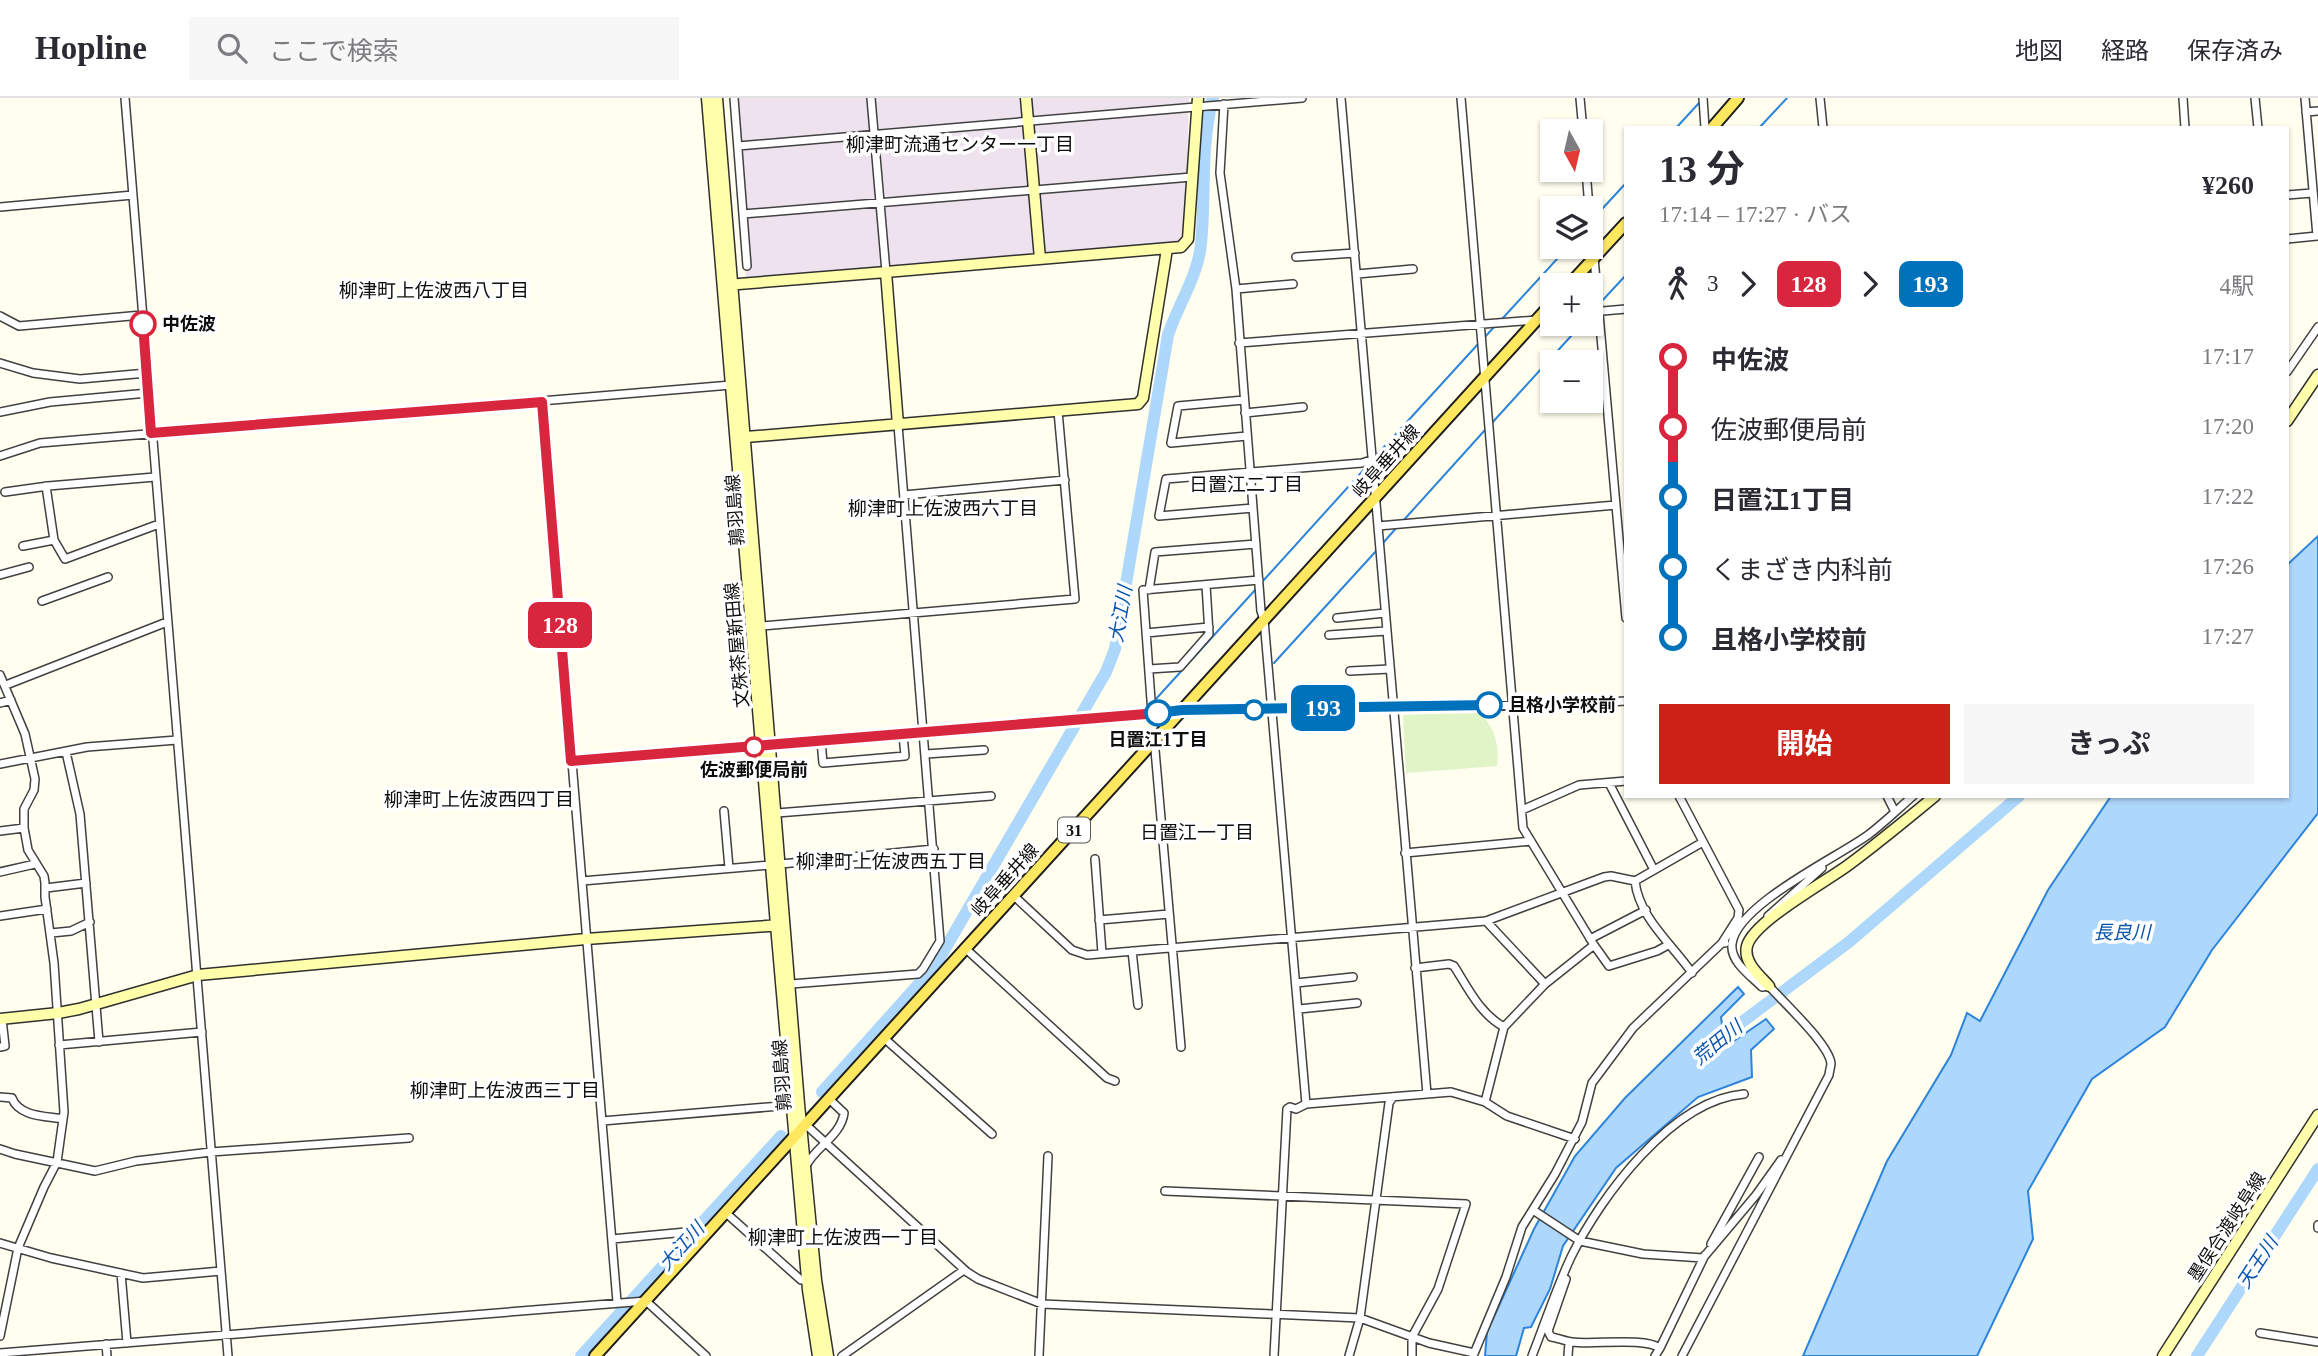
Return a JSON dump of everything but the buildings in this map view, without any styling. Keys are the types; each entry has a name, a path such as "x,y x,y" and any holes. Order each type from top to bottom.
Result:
{"main road":[{"name":"文殊茶屋新田線","path":"707,98 727,285 731,385 776,864"},
{"name":"鶉羽島線","path":"717,98 727,285 746,437 761,626 767,746 777,813 776,864 780,925 791,984 801,1130"},
{"path":"1026,98 1040,259"},
{"path":"1714,126 1738,98"},
{"path":"727,285 1181,247 1188,239 1199,104"},
{"path":"1603,248 1624,225"},
{"path":"746,437 1138,404 1143,398 1167,249"},
{"path":"1580,273 1593,259"},
{"path":"886,272 898,425"},
{"name":"岐阜垂井線","path":"595,1356 641,1301 726,1213 828,1098 885,1039 930,974 966,949 1540,317"},
{"path":"2289,418 2318,375"},
{"path":"1769,986 1750,964 1746,953 1748,942 1755,932 1845,867 1932,798"},
{"path":"1,1019 58,1013 198,975 586,939 780,925 792,1105 801,1130 816,1280 828,1356"},
{"name":"墨俣合渡岐阜線","path":"2163,1356 2318,1115"},
{"path":"801,1130 807,1280 818,1356"}],"street":[{"path":"125,98 228,1356"},
{"path":"734,98 747,266"},
{"path":"872,98 886,272"},
{"path":"738,146 1199,104 1222,105 1302,98"},
{"path":"1341,98 1427,1094"},
{"path":"1461,98 1523,828 1609,966 1668,945"},
{"path":"1580,98 1582,119"},
{"path":"1703,98 1705,126"},
{"path":"1820,98 1823,126"},
{"path":"2183,98 2185,126"},
{"path":"2255,98 2258,126"},
{"path":"2289,239 2317,236 2312,193 2315,173 2305,98"},
{"path":"1222,105 1220,173 1236,289 1261,611 1264,620 1306,1104"},
{"path":"2306,112 2318,111"},
{"path":"743,214 1192,177"},
{"path":"2289,195 2312,193"},
{"path":"0,207 133,195"},
{"path":"1296,257 1355,253"},
{"path":"1357,274 1413,269"},
{"path":"1236,289 1293,284"},
{"path":"1603,311 1624,309"},
{"path":"0,316 19,326 142,315"},
{"path":"1239,343 1537,320"},
{"path":"2289,369 2318,327"},
{"path":"1598,336 1624,595"},
{"path":"0,363 33,373 79,379 147,373"},
{"path":"0,456 40,443 731,385"},
{"path":"0,412 50,402 148,393"},
{"path":"1244,400 1178,406 1171,443 1247,436"},
{"path":"542,402 612,1239 621,1302"},
{"path":"1245,413 1303,407"},
{"path":"761,626 1074,599 1066,480 1058,411"},
{"path":"791,984 930,974 940,941 898,425"},
{"path":"1253,508 1159,516 1166,480 1363,463 1371,460"},
{"path":"5,492 155,477"},
{"path":"904,495 1066,480"},
{"path":"46,486 54,541 65,559 159,524"},
{"path":"1378,526 1616,505"},
{"path":"23,547 54,541"},
{"path":"1149,590 1154,552 1256,544"},
{"path":"0,575 29,567"},
{"path":"41,601 108,577"},
{"path":"1152,714 1143,590 1259,580"},
{"path":"1149,669 1180,667 1209,634 1206,585"},
{"path":"1337,618 1385,613"},
{"path":"6,685 167,622"},
{"path":"1146,632 1209,626"},
{"path":"1329,635 1386,631"},
{"path":"1350,671 1390,669"},
{"path":"0,675 25,734 35,779 34,790 24,809 24,828 28,850 44,876 46,888 58,1013 63,1119 57,1162 19,1248 0,1336"},
{"path":"0,703 11,700"},
{"path":"571,761 1182,710 1624,701"},
{"path":"821,741 823,764 905,756 903,735"},
{"path":"0,764 87,747 177,740"},
{"path":"1153,745 1181,1047"},
{"path":"926,754 984,750"},
{"path":"66,752 80,814 99,1042"},
{"path":"1522,810 1579,785 1624,782"},
{"path":"1609,783 1654,870"},
{"path":"777,813 991,796"},
{"path":"801,1130 826,1142 967,1272 978,1279 1042,1304 1360,1318 1429,1343 1474,1354 1506,1276 1522,1227 1534,1211 1583,1122 1591,1083 1633,1028 1722,943 1738,918 1739,910 1680,798"},
{"path":"1888,798 1895,812"},
{"path":"1682,1356 1788,1155 1832,1064 1820,1041 1769,986 1762,987 1738,964 1732,944 1735,935 1760,906 1800,876 1868,835 1911,798"},
{"path":"724,811 729,868"},
{"path":"0,831 24,828"},
{"path":"1405,853 1531,841"},
{"path":"1014,895 1072,950 1087,955 1486,921 1611,876 1635,881 1703,842"},
{"path":"582,880 934,849"},
{"path":"1095,859 1102,953"},
{"path":"1768,921 1766,917 1829,859"},
{"path":"0,872 35,864"},
{"path":"1635,881 1646,910 1668,945 1692,973"},
{"path":"46,888 86,883"},
{"path":"0,916 47,908"},
{"path":"1485,1102 1504,1027 1545,984 1592,942 1646,910"},
{"path":"1099,920 1169,914"},
{"path":"1486,921 1545,984"},
{"path":"51,933 71,931 90,922"},
{"path":"1722,943 1732,944"},
{"path":"966,949 1111,1080"},
{"path":"1132,951 1138,1005"},
{"path":"1415,968 1449,964 1454,967 1481,1007 1493,1021 1504,1027"},
{"path":"1296,983 1353,978"},
{"path":"1299,1009 1357,1003"},
{"path":"0,1047 5,1046 1,1019"},
{"path":"59,1045 202,1032"},
{"path":"885,1039 992,1134"},
{"path":"1274,1356 1287,1109 1296,1109 1306,1104 1451,1092 1485,1102 1507,1116 1575,1139"},
{"path":"1532,1356 1579,1240 1640,1155 1699,1108 1729,1096 1744,1094"},
{"path":"0,1097 12,1098 14,1104 27,1113 63,1119"},
{"path":"1349,1356 1360,1318 1393,1097"},
{"path":"806,1166 810,1157 840,1126 844,1113 828,1098"},
{"path":"602,1121 792,1105"},
{"path":"0,1149 94,1171 125,1163 211,1152 409,1138"},
{"path":"1703,1258 1756,1195 1780,1160 1788,1155"},
{"path":"1039,1356 1048,1156"},
{"path":"1655,1356 1703,1258 1759,1157"},
{"path":"1165,1191 1466,1205 1438,1289 1412,1337 1412,1356"},
{"path":"1534,1211 1579,1240 1643,1254 1703,1258"},
{"path":"726,1213 801,1280 807,1280"},
{"path":"612,1239 686,1232 699,1239"},
{"path":"0,1243 51,1258 143,1278 221,1271"},
{"path":"842,1356 967,1272"},
{"path":"121,1273 127,1343"},
{"path":"1565,1273 1564,1288 1548,1331 1551,1336 1569,1342 1638,1343 1655,1345 1660,1349"},
{"path":"0,1290 9,1291"},
{"path":"0,1353 57,1352 106,1344 641,1301 706,1356"},
{"path":"2260,1332 2318,1342"},
{"path":"1569,1342 1569,1356"},
{"path":"106,1344 107,1356"}],"shaded area":[{"path":"730,98 1189,98 1185,237 1176,245 746,280"}],"green space":[{"path":"1478,712 1495,736 1497,766 1406,773 1403,715"}],"water":[{"name":"長良川","path":"2318,536 2318,813 2212,950 2165,1027 2092,1079 2028,1191 2033,1239 1977,1356 1803,1356 1887,1161 1951,1055 1967,1013 1980,1021 2048,890 2110,798 2289,798 2289,563"},
{"path":"1738,987 1744,994 1721,1017 1725,1047 1766,1019 1774,1029 1751,1050 1752,1077 1698,1097 1616,1168 1563,1246 1550,1289 1531,1327 1524,1328 1516,1356 1485,1356 1487,1332 1534,1229 1575,1156 1625,1098"}],"waterway":[{"name":"大江川","path":"822,1092 935,966 1106,672 1115,649 1168,335 1199,256 1206,134 1213,98"},
{"path":"1761,126 1787,98"},
{"path":"1678,126 1699,103"},
{"path":"1603,208 1624,185"},
{"path":"1502,319 1557,259"},
{"path":"1603,300 1624,277"},
{"path":"1483,339 1496,325"},
{"path":"1491,424 1571,336"},
{"path":"1374,458 1479,343"},
{"path":"1402,522 1485,430"},
{"path":"1262,582 1368,465"},
{"path":"1383,543 1398,526"},
{"path":"1274,663 1377,550"},
{"path":"1155,700 1256,589"},
{"name":"荒田川","path":"1710,1046 1849,942 2017,798"},
{"name":"大江川","path":"581,1356 781,1136"},
{"name":"天王川","path":"2197,1356 2318,1169"}],"bus line":[{"name":"128","path":"143,324 151,433 542,402 571,761 1158,713"},
{"name":"193","path":"1158,713 1182,710 1489,705"}],"place":[{"name":"中佐波","path":"143,324"},
{"name":"且格小学校前","path":"1489,705"},
{"name":"日置江1丁目","path":"1158,713"},
{"name":"佐波郵便局前","path":"754,747"}],"district":[{"name":"柳津町流通センター一丁目","path":"960,144"},
{"name":"柳津町上佐波西八丁目","path":"434,290"},
{"name":"日置江二丁目","path":"1246,484"},
{"name":"柳津町上佐波西六丁目","path":"943,508"},
{"name":"柳津町上佐波西四丁目","path":"479,799"},
{"name":"日置江一丁目","path":"1197,832"},
{"name":"柳津町上佐波西五丁目","path":"891,861"},
{"name":"柳津町上佐波西三丁目","path":"505,1090"},
{"name":"柳津町上佐波西一丁目","path":"843,1237"}]}
